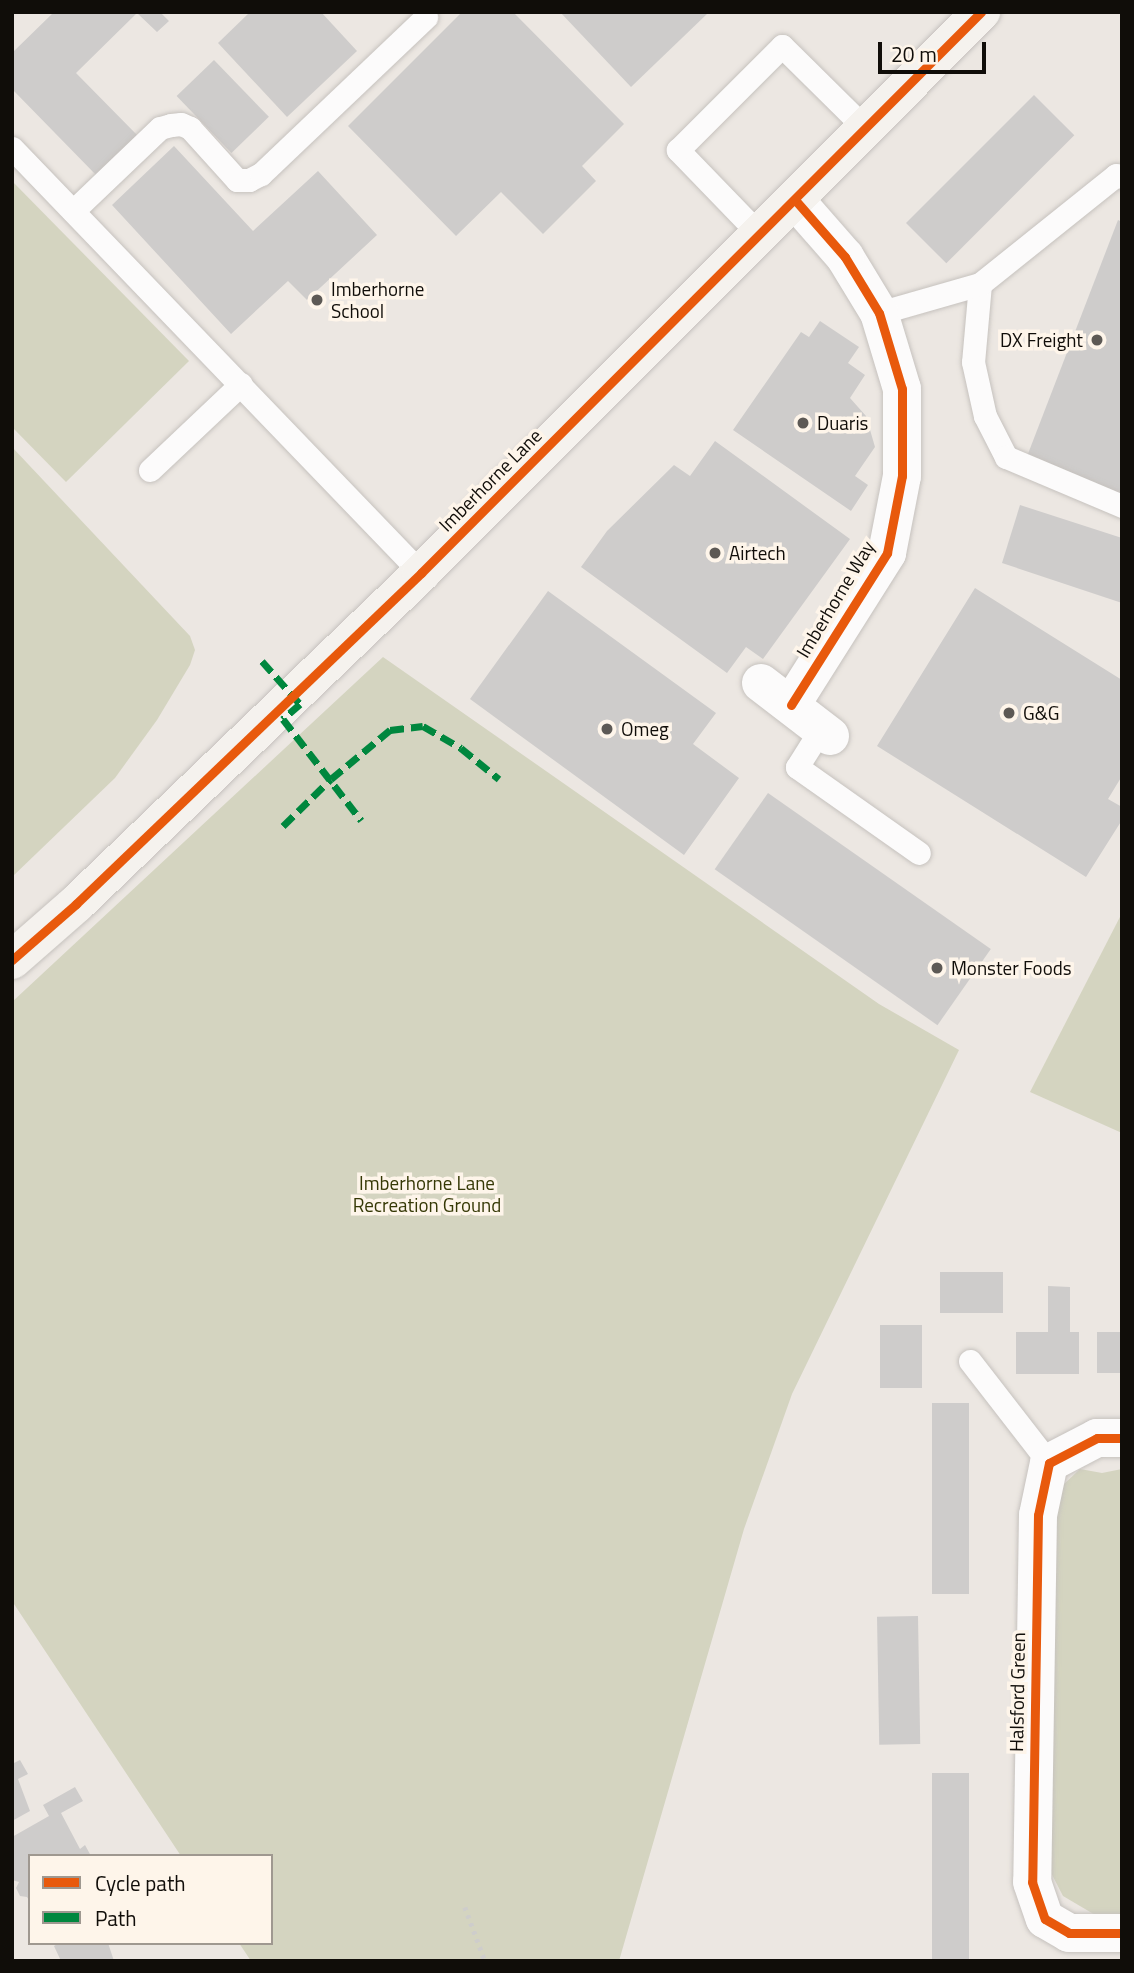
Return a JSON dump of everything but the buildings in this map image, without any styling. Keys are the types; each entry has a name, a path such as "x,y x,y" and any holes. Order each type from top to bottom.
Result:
{"street":[{"name":"Imberhorne Lane","path":"12,960 76,904 421,573 796,201 981,12"},
{"name":"Imberhorne Way","path":"791,705 887,553 902,475 902,389 879,313 845,257 796,201"},
{"path":"761,683 826,733"},
{"path":"1049,1463 1097,1438 1122,1438"},
{"name":"Halsford Green","path":"1049,1463 1038,1515 1032,1882 1045,1919 1069,1933 1122,1933"}],"lane":[{"path":"74,211 160,128 171,125 181,124 190,128 237,180 249,180 261,174 426,17"},
{"path":"761,236 678,150 782,46 865,128"},
{"path":"12,148 421,573"},
{"path":"879,313 980,284 1116,174 1122,177"},
{"path":"980,284 972,362 985,416 1006,457 1122,506"},
{"path":"150,470 241,384"},
{"path":"826,733 797,767 919,853"},
{"path":"970,1361 1049,1463"}],"path":[{"path":"465,1908 485,1961"}],"green space":[{"path":"12,181 189,361 66,482 12,427"},
{"path":"12,447 190,636 195,650 190,665 157,720 115,778 12,877"},
{"name":"Imberhorne Lane Recreation Ground","path":"383,657 879,1004 959,1050 792,1394 744,1529 619,1961 251,1961 240,1945 273,1945 273,1854 180,1854 12,1601 12,1002"},
{"path":"1122,913 1122,1133 1030,1092"},
{"path":"1080,1469 1102,1473 1122,1469 1122,1919 1102,1919 1063,1896 1046,1863 1052,1509 1062,1486"}],"marked path":[{"path":"262,661 300,704 283,719 361,820"},
{"path":"283,826 331,779 390,730 423,726 461,748 499,779"}],"cycle path":[{"path":"12,960 76,904 421,573 981,12"},
{"path":"791,705 887,553 902,476 902,389 879,313 845,257 796,201"},
{"path":"1122,1438 1097,1438 1049,1463 1038,1515 1032,1882 1045,1919 1069,1933 1122,1933"}],"place":[{"name":"Imberhorne School","path":"317,300"},
{"name":"DX Freight","path":"1097,340"},
{"name":"Duaris","path":"803,423"},
{"name":"Airtech","path":"715,553"},
{"name":"G&G","path":"1009,713"},
{"name":"Omeg","path":"607,729"},
{"name":"Monster Foods","path":"937,968"}]}
